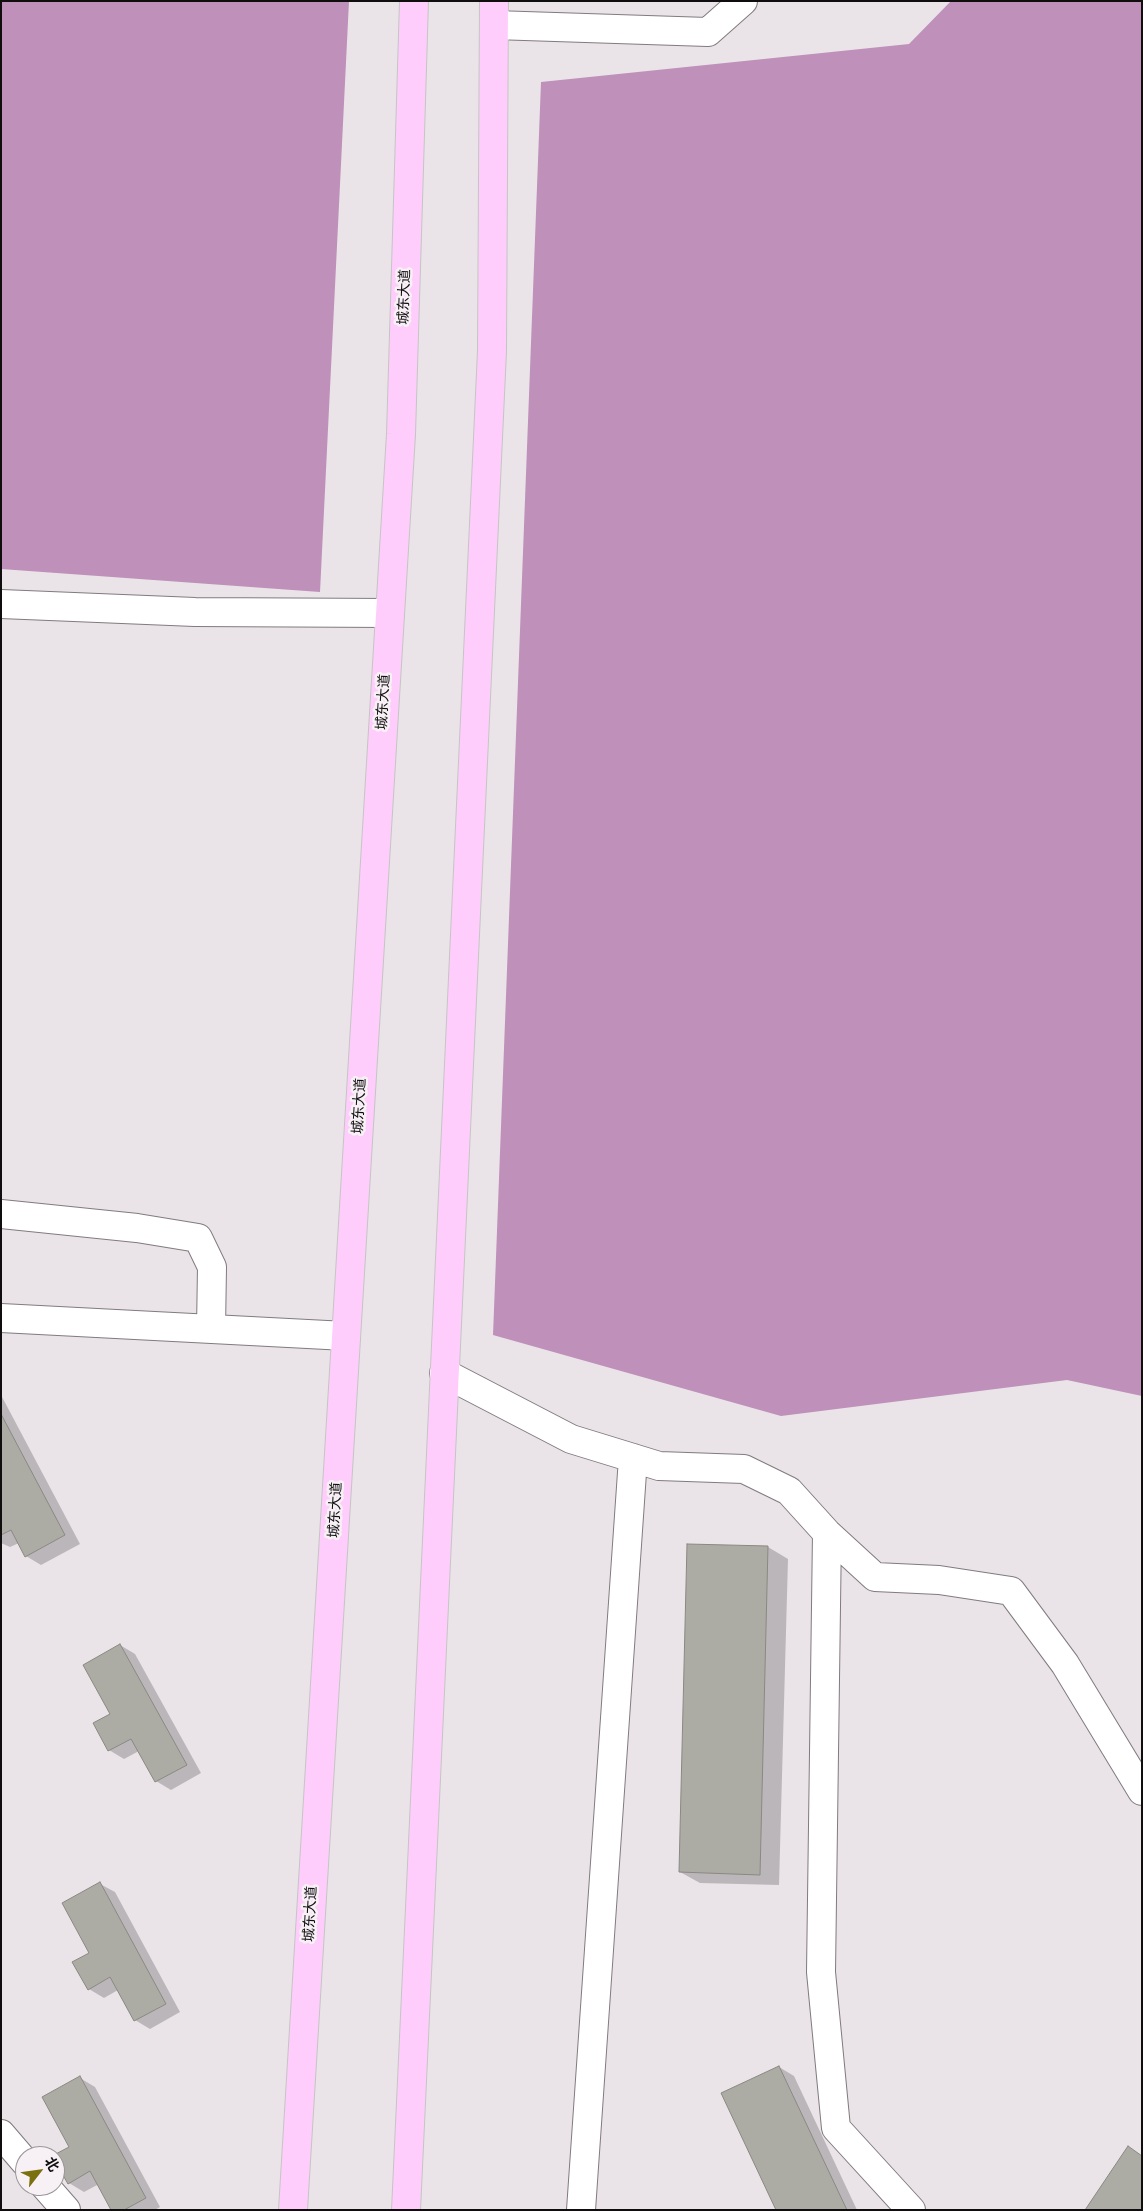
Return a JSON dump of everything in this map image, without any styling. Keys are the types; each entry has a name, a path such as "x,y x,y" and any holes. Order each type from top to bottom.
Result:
{"main road":[{"name":"城东大道","path":"293,2210 401,434 414,1"},
{"path":"406,2210 492,351 494,13"}],"lane":[{"path":"494,13 708,32 743,1"},
{"path":"1,604 194,612 390,613"},
{"path":"1,1214 136,1228 198,1238 212,1267 212,1329"},
{"path":"1,1318 346,1336"},
{"path":"444,1374 571,1439 659,1466 744,1469 790,1491 828,1533 875,1577 939,1580 1011,1592 1065,1664 1142,1792"},
{"path":"581,2210 633,1458"},
{"path":"828,1533 820,1972 836,2128 910,2210"},
{"path":"1,2134 15,2150"},
{"path":"54,2196 66,2210"}],"shaded area":[{"path":"1,1 349,1 320,592 1,569"},
{"path":"951,1 1142,1 1142,1396 1067,1380 781,1416 493,1335 541,82 909,44"}],"building":[{"path":"1,1414 65,1535 25,1557 11,1530 1,1535"},
{"path":"687,1544 768,1546 760,1875 679,1872"},
{"path":"120,1644 187,1765 155,1782 131,1739 108,1751 93,1723 110,1714 83,1665"},
{"path":"100,1882 166,2004 134,2021 110,1977 88,1990 72,1962 89,1953 62,1903"},
{"path":"779,2066 847,2210 776,2210 721,2093"},
{"path":"80,2076 146,2198 124,2210 111,2210 90,2171 68,2184 65,2179 65,2149 69,2147 42,2097"},
{"path":"1128,2146 1142,2156 1142,2210 1085,2210"}]}
